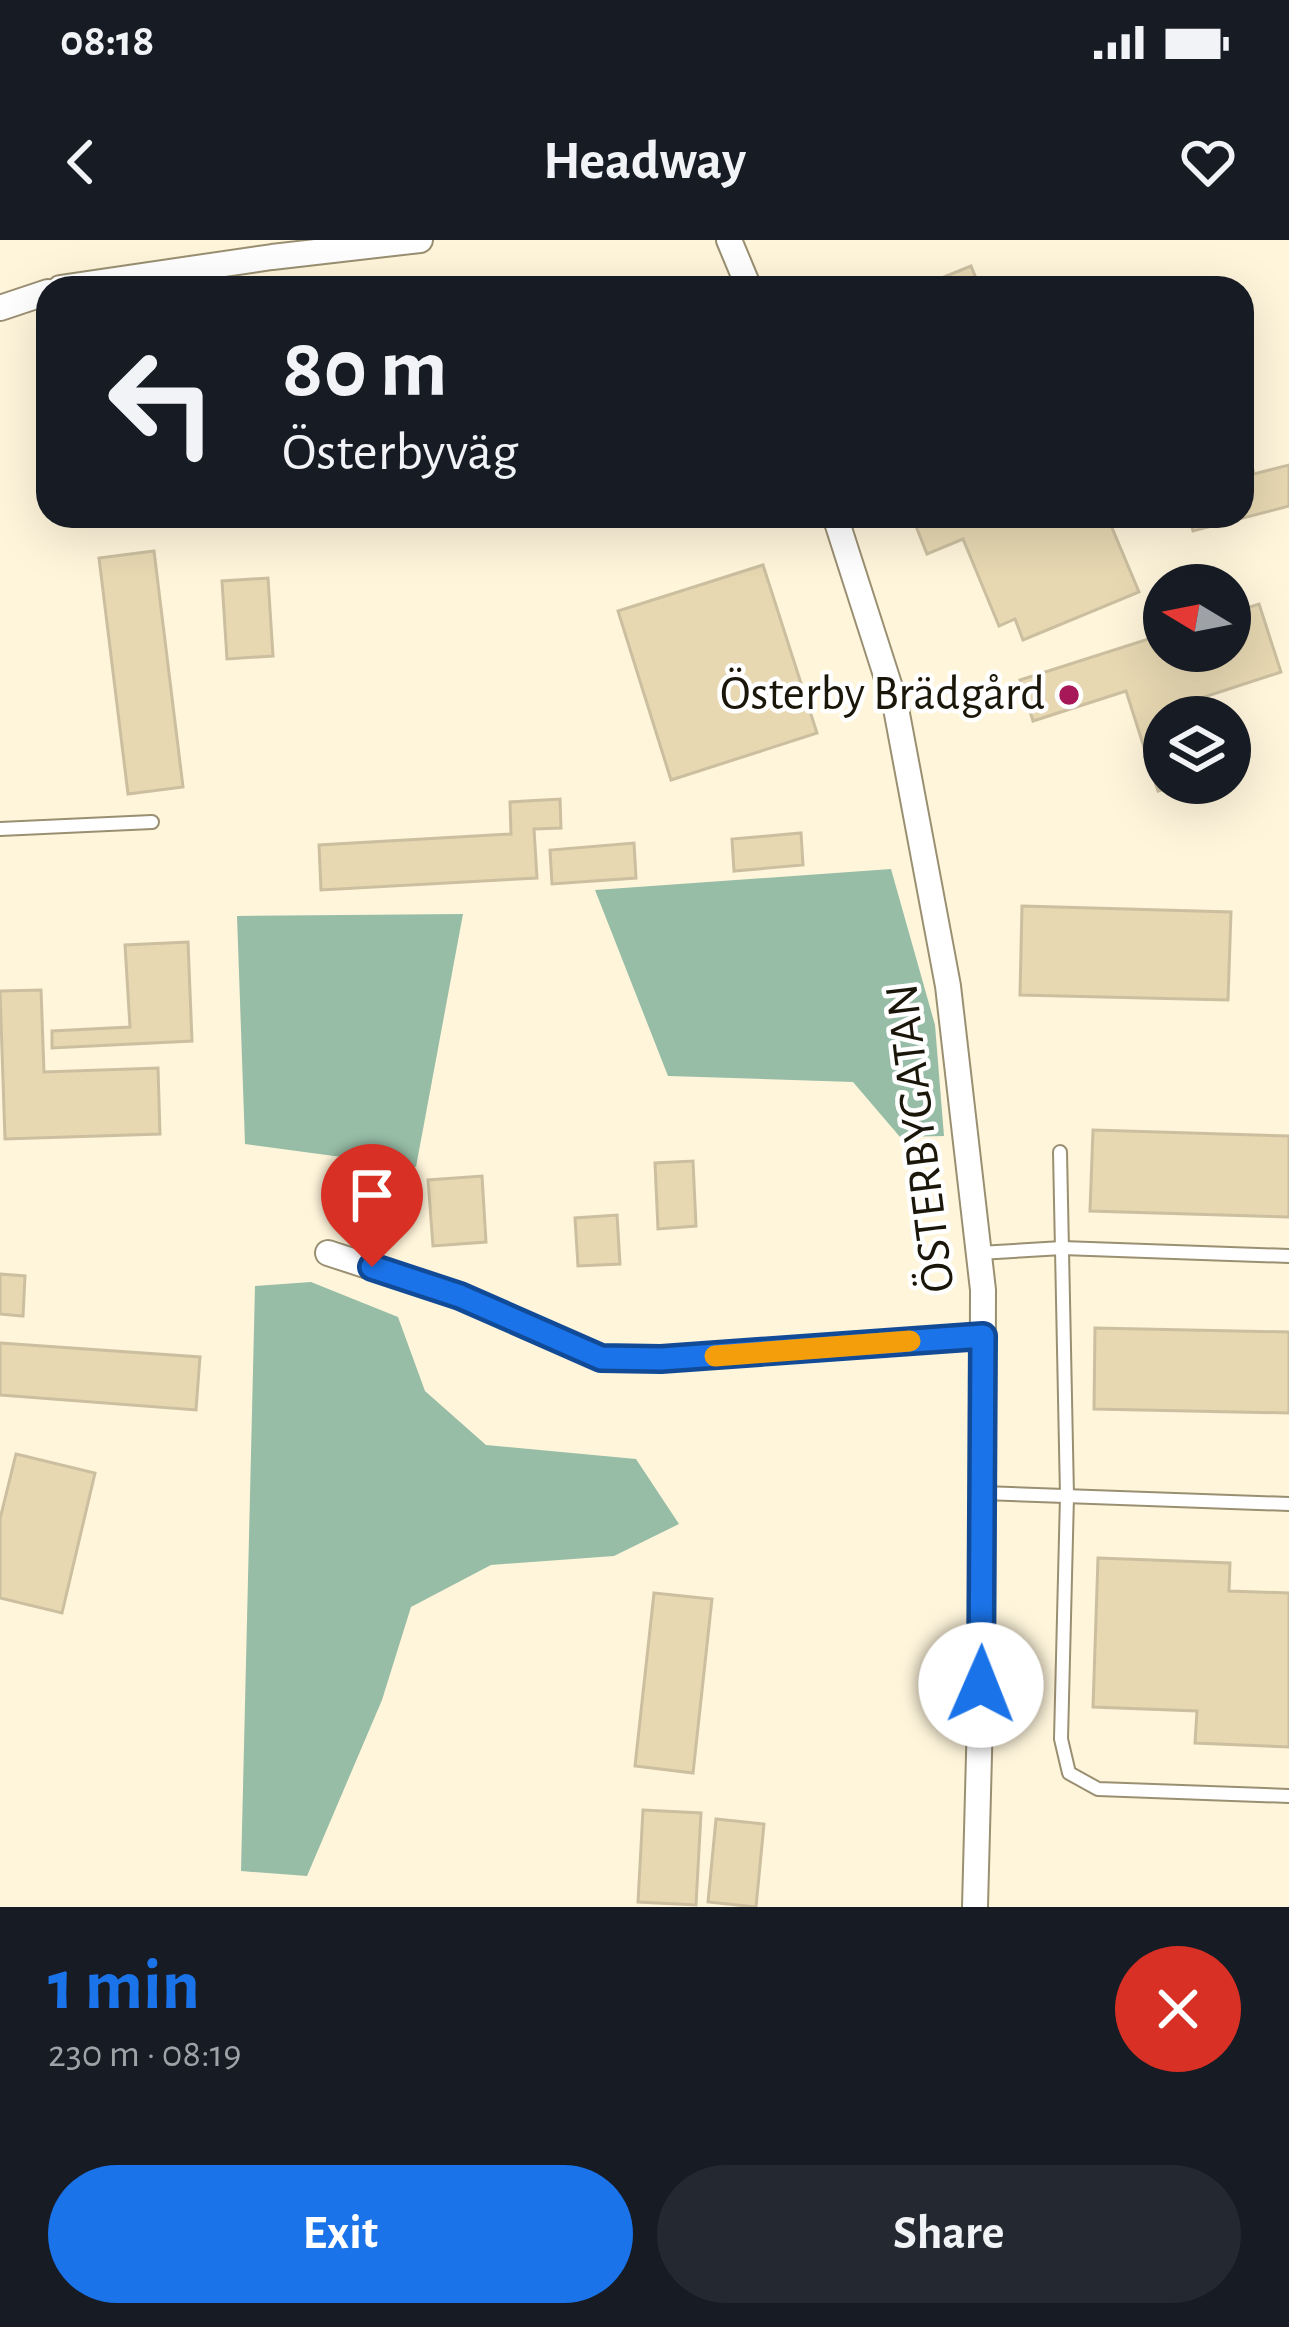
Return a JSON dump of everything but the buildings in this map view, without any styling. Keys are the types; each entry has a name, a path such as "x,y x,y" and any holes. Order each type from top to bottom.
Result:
{"street":[{"path":"142,276 420,240"},
{"path":"729,240 744,276"},
{"path":"0,308 36,296"},
{"name":"ÖSTERBYGATAN","path":"839,528 895,703 948,986 983,1290 975,1907"},
{"path":"328,1253 460,1296 601,1358 661,1359 983,1336"}],"lane":[{"path":"0,829 152,823"},
{"path":"1060,1152 1067,1496 1061,1739 1069,1773 1098,1789 1289,1796"},
{"path":"979,1253 1062,1248 1289,1256"},
{"path":"982,1493 1289,1504"}],"green space":[{"path":"891,869 935,1025 944,1136 900,1137 853,1082 668,1076 595,890"},
{"path":"463,914 416,1167 245,1144 237,916"},
{"path":"311,1282 398,1317 425,1391 486,1445 636,1459 679,1524 614,1556 491,1565 411,1607 382,1700 307,1876 241,1871 255,1286"}],"slow traffic":[{"path":"715,1356 910,1341"}],"place":[{"name":"Österby Brädgård","path":"1069,695"}],"route":[{"path":"372,1267 460,1296 601,1358 661,1359 983,1336 981,1685"}]}
